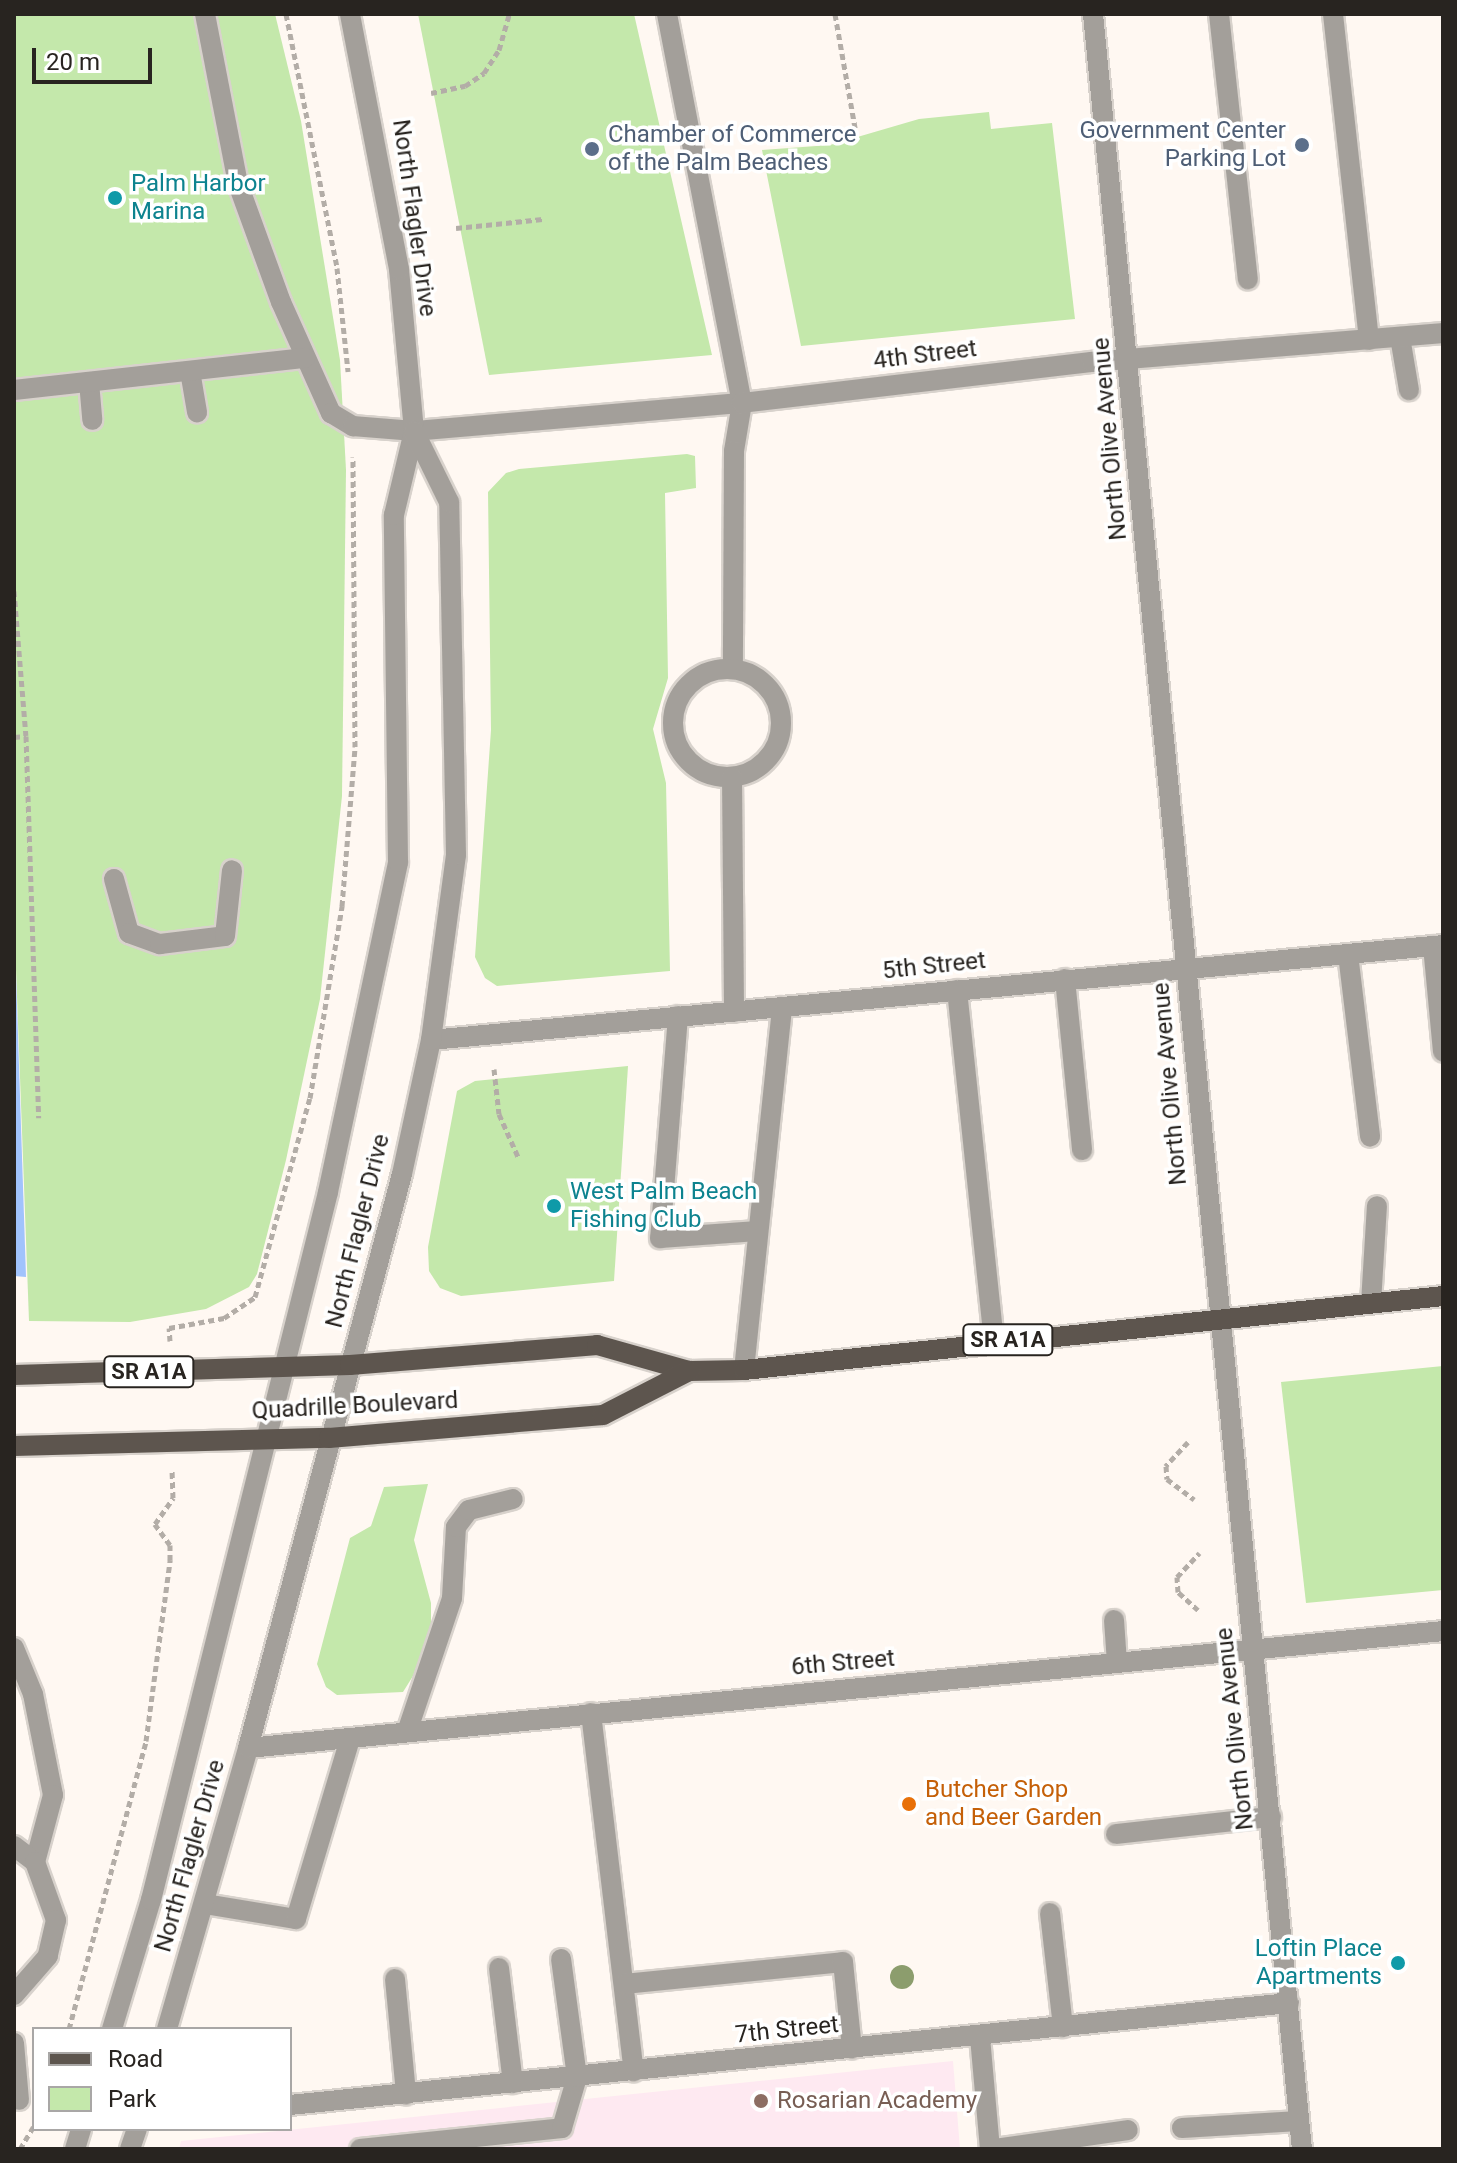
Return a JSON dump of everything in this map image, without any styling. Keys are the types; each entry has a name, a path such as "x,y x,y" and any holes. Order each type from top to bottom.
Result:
{"main road":[{"name":"SR A1A","path":"350,1365 597,1345 689,1371 744,1370 1218,1316 1443,1296"},
{"name":"Quadrille Boulevard","path":"14,1375 350,1365"},
{"name":"Quadrille Boulevard","path":"14,1446 329,1438 603,1415 689,1371"}],"street":[{"name":"4th Street","path":"205,14 238,184 305,358 331,413 353,426 414,431 742,403 1129,358 1443,333"},
{"name":"North Flagler Drive","path":"113,2027 151,1900 267,1438 347,1111 398,862 394,515 414,431 399,269 350,14"},
{"path":"667,14 742,403 734,451 733,669"},
{"name":"North Olive Avenue","path":"1093,14 1129,358 1218,1316 1271,1817 1302,2149"},
{"path":"1219,14 1248,279"},
{"path":"1333,14 1369,340"},
{"path":"1400,337 1409,390"},
{"path":"14,390 305,358"},
{"path":"190,371 197,412"},
{"path":"89,382 92,420"},
{"name":"North Flagler Drive","path":"168,2027 248,1748 350,1365 431,1040 456,855 449,502 414,431"},
{"path":"733,669 755,676 772,691 781,724 771,756 754,771 732,777 694,766 673,733 681,694 695,679 733,669"},
{"path":"732,777 734,1012"},
{"path":"114,879 129,933 160,944 225,936 232,870"},
{"path":"1438,946 1443,1052"},
{"name":"5th Street","path":"431,1040 1186,967 1438,946"},
{"path":"1348,954 1370,1137"},
{"path":"1065,979 1082,1150"},
{"path":"957,990 994,1342"},
{"path":"744,1370 782,1007"},
{"path":"678,1016 660,1238 758,1231"},
{"path":"1371,1303 1377,1206"},
{"path":"407,1732 452,1598 456,1527 469,1510 513,1499"},
{"path":"1114,1620 1117,1663"},
{"name":"6th Street","path":"248,1748 1443,1631"},
{"path":"14,1648 33,1694 53,1795 35,1862"},
{"path":"591,1713 634,2071"},
{"path":"205,1904 296,1919 350,1739"},
{"path":"1116,1834 1271,1817"},
{"path":"14,1846 35,1862 56,1920 48,1956 14,1995"},
{"path":"1050,1913 1063,2027"},
{"path":"360,2149 562,2128 577,2077 561,1959"},
{"path":"624,1984 843,1962 852,2049"},
{"path":"499,1968 513,2083"},
{"path":"395,1979 406,2094"},
{"name":"7th Street","path":"292,2105 980,2037 1289,2003"},
{"path":"980,2037 993,2149 1128,2130"},
{"path":"14,2043 22,2101"},
{"path":"1182,2128 1299,2121"}],"path":[{"path":"286,14 337,268 350,382"},
{"path":"431,93 465,86 484,73 499,50 509,14"},
{"path":"835,14 855,128"},
{"path":"456,228 543,219"},
{"path":"170,1342 169,1328 224,1318 255,1297 310,1098 342,906 355,747 354,476"},
{"path":"14,591 26,736 39,1118"},
{"path":"14,737 26,736"},
{"path":"494,1069 504,1133 519,1159"},
{"path":"1188,1442 1166,1466 1167,1479 1194,1499"},
{"path":"70,2027 146,1741 170,1560 170,1545 155,1524 173,1498"},
{"path":"1198,1610 1178,1592 1177,1577 1199,1553"},
{"path":"20,2149 32,2129"}],"shaded area":[{"name":"Rosarian Academy","path":"953,2061 960,2149 179,2149 181,2141"}],"green space":[{"path":"14,14 275,14 301,121 340,360 346,470 342,796 320,999 286,1160 257,1274 249,1287 206,1309 130,1322 29,1321 14,915"},
{"path":"418,14 634,14 712,355 489,375"},
{"path":"989,112 991,129 1052,123 1075,319 801,346 762,150 830,145 919,119"},
{"path":"687,454 695,456 696,488 665,493 668,678 653,729 666,783 670,971 497,986 485,978 475,957 491,730 488,492 506,473 519,469"},
{"path":"628,1066 614,1281 461,1296 440,1288 429,1271 428,1247 457,1091 475,1081"},
{"path":"1443,1366 1443,1590 1306,1603 1281,1382"},
{"path":"428,1484 414,1540 431,1603 431,1628 413,1676 403,1692 337,1695 326,1687 317,1664 350,1538 371,1526 384,1487"}],"water":[{"path":"14,915 26,1277 14,1276"}],"place":[{"name":"Government Center Parking Lot","path":"1302,145"},
{"name":"Chamber of Commerce of the Palm Beaches","path":"592,149"},
{"name":"Palm Harbor Marina","path":"115,198"},
{"name":"West Palm Beach Fishing Club","path":"554,1206"},
{"name":"Butcher Shop and Beer Garden","path":"909,1804"},
{"name":"Loftin Place Apartments","path":"1398,1963"},
{"name":"Rosarian Academy","path":"761,2101"}]}
